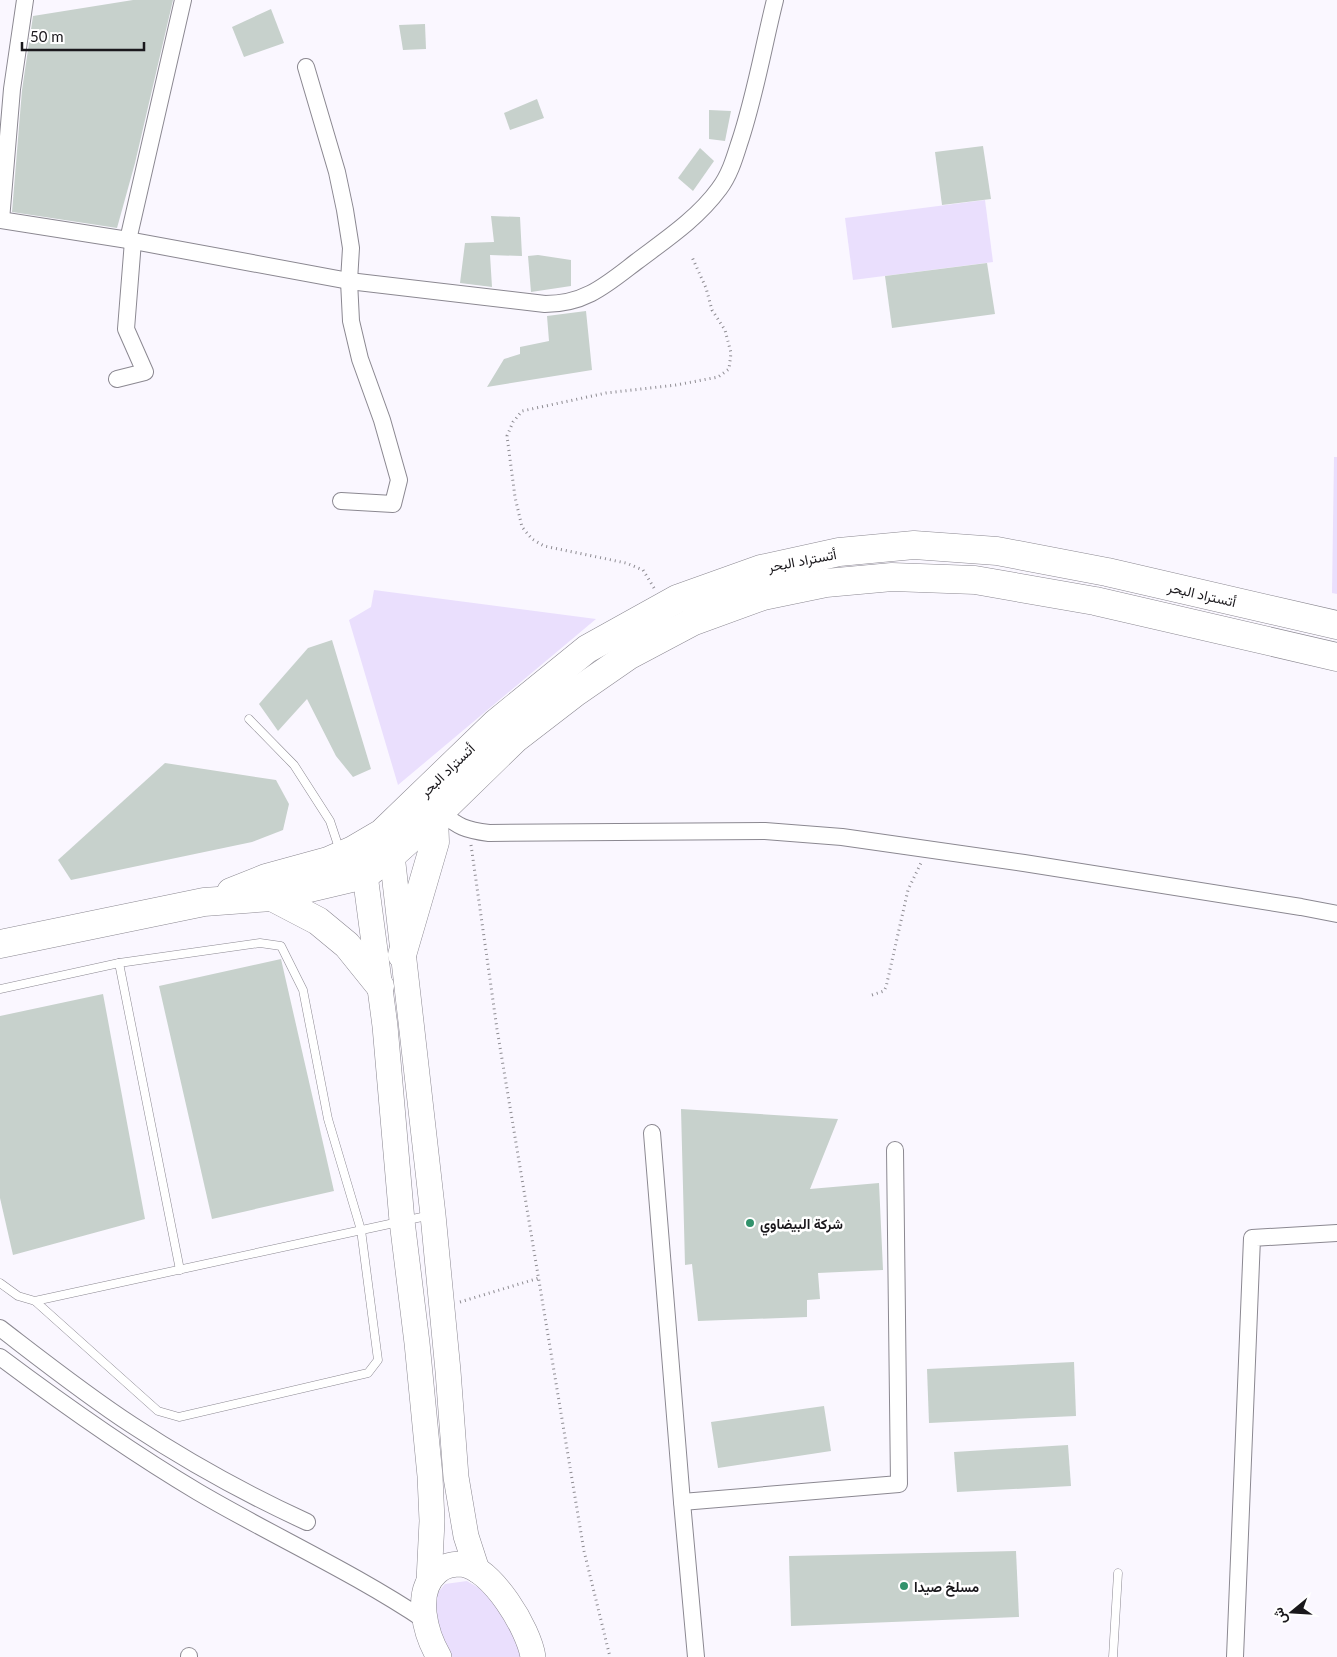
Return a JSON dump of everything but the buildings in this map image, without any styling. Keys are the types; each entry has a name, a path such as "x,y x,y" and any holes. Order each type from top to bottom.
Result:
{"highway":[{"name":"أتستراد البحر","path":"387,844 496,723 587,649 677,599 761,569 839,552 914,545 997,552 1107,572 1337,625"},
{"name":"أتستراد البحر","path":"204,902 266,878 328,862 347,853 387,844 437,814 515,738 628,656 694,620 762,596 826,583 892,577 975,580 1095,601 1337,657"},
{"path":"402,955 435,842 437,814"},
{"path":"0,944 204,902 272,897 365,875 387,844"},
{"path":"272,897 318,921 347,945 380,986"}],"main road":[{"path":"387,844 433,1214 456,1477 466,1536 477,1570"},
{"path":"347,853 365,875 380,986 402,1222 417,1344 430,1476 431,1565 424,1597 426,1622 439,1657"},
{"path":"429,1581 440,1570 455,1564 462,1564 477,1570 494,1586 511,1607 530,1648"}],"street":[{"path":"25,0 12,90 1,220 130,241 349,281 545,304 560,304 577,300 597,291 672,235 719,190 729,173 754,93 775,0"},
{"path":"117,379 145,372 126,329 130,241 183,0"},
{"path":"306,67 337,172 345,210 350,248 351,321 360,359 382,420 398,480 393,504 341,501"},
{"path":"437,814 469,830 489,833 765,831 842,837 1034,864 1301,906 1337,914"},
{"path":"652,1133 696,1657"},
{"path":"682,1502 899,1484 896,1150"},
{"path":"1235,1657 1252,1238 1337,1233"},
{"path":"0,1328 103,1405 159,1442 239,1489 308,1522"},
{"path":"0,1358 132,1452 199,1492 374,1588 426,1622"},
{"path":"530,1648 548,1657"}],"lane":[{"path":"249,719 294,765 330,821 347,853"},
{"path":"0,988 119,963 260,943 281,946 303,990 328,1119 361,1230 378,1360 368,1373 179,1417 158,1411 35,1301 18,1296 0,1283"},
{"path":"119,963 180,1270"},
{"path":"35,1301 433,1214"},
{"path":"1113,1657 1118,1573"}],"path":[{"path":"662,607 652,584 643,570 626,562 544,546 532,538 522,527 515,497 507,436 513,422 522,411 606,393 718,377 729,369 731,353 725,330 712,310 706,288 692,257"},
{"path":"469,830 497,1029 584,1551 610,1657"},
{"path":"872,995 884,992 886,987 908,890 929,849"},
{"path":"442,1307 539,1278"}],"shaded area":[{"path":"985,200 993,262 853,280 845,218"},
{"path":"1334,457 1337,457 1337,594 1332,593"},
{"path":"374,590 596,619 398,785 349,620 371,607"},
{"path":"467,1581 479,1588 508,1616 525,1657 452,1657 442,1642 430,1602 445,1584"}],"place":[{"name":"شركة البيضاوي","path":"750,1223"},
{"name":"مسلخ صيدا","path":"904,1586"}]}
